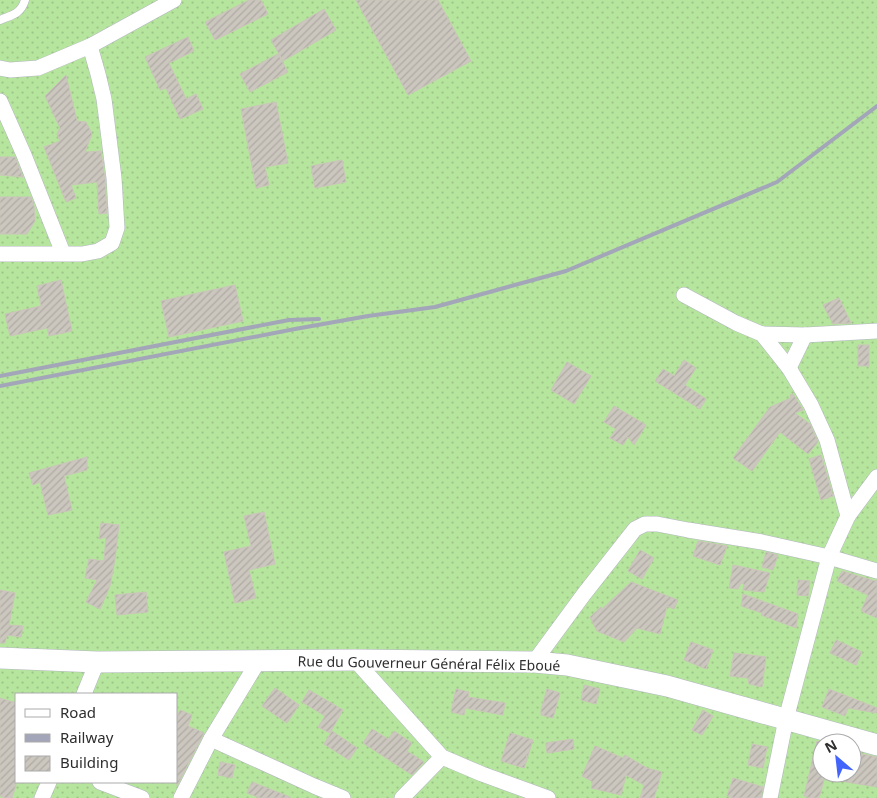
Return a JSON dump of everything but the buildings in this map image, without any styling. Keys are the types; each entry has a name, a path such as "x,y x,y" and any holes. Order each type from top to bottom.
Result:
{"main road":[{"name":"Rue du Gouverneur Général Félix Eboué","path":"0,658 97,662 356,660 534,662 567,665 668,686 877,745"}],"street":[{"path":"0,68 10,70 38,68 90,46 174,0"},
{"path":"0,254 82,254 98,251 112,243 117,228 114,178 104,99 90,46"},
{"path":"0,101 63,253"},
{"path":"684,295 736,323 762,334 805,335 877,330"},
{"path":"762,334 789,368 811,406 827,440 848,516"},
{"path":"789,368 805,335"},
{"path":"770,798 786,719 829,557 848,516 874,485"},
{"path":"534,662 628,538 636,529 645,524 656,524 762,542 829,557 877,571"},
{"path":"181,798 211,739 259,660"},
{"path":"356,660 442,757 548,798"},
{"path":"84,693 97,662"},
{"path":"211,739 343,798"},
{"path":"402,798 442,757"},
{"path":"42,798 49,783"},
{"path":"103,783 142,798"}],"lane":[{"path":"0,20 19,12 25,0"}],"green space":[{"path":"0,0 877,0 877,798 0,798"}],"railway":[{"path":"0,386 295,329 368,316 435,307 566,271 777,182 877,106"},
{"path":"0,376 289,320 319,319"}]}
